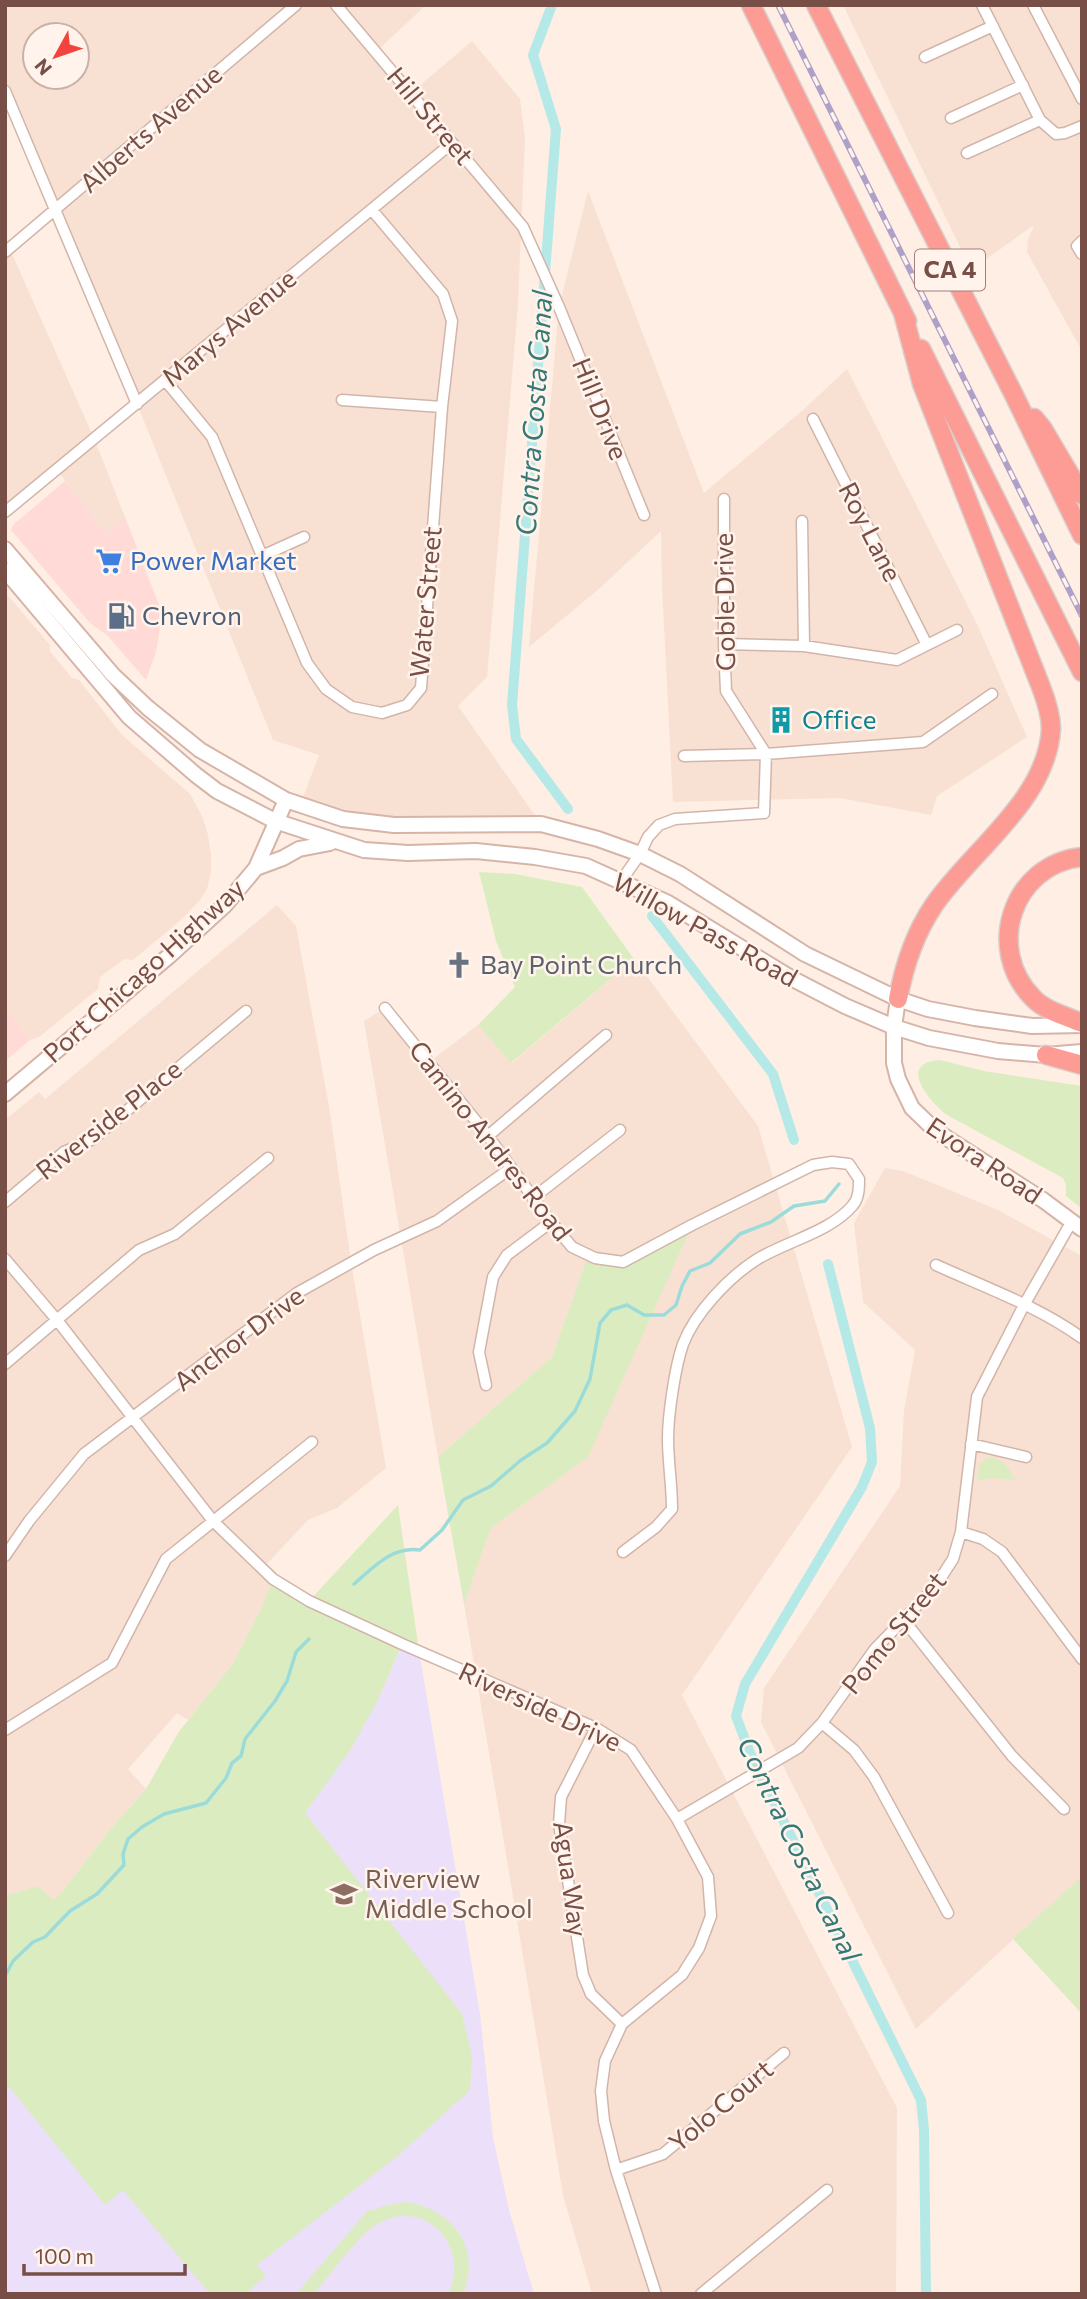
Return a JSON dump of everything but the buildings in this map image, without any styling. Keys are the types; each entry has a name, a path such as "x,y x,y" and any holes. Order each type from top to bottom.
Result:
{"highway":[{"name":"CA 4","path":"751,5 1082,671"},
{"name":"CA 4","path":"816,5 1082,535"},
{"path":"898,999 902,975 918,933 950,884 1032,789 1046,754 1051,728 1048,706 1041,687 922,384 902,313"},
{"path":"1014,395 1043,429 1082,495"},
{"path":"1082,857 1050,866 1031,881 1019,895 1011,915 1008,936 1011,959 1020,981 1035,1000 1082,1024"},
{"path":"1046,1055 1082,1065"}],"main road":[{"name":"Willow Pass Road","path":"5,549 113,676 148,708 200,750 286,800 343,819 394,825 541,824 598,839 640,854 680,874 806,954 898,999 928,1009 1032,1026 1082,1024"},
{"name":"Willow Pass Road","path":"5,570 129,717 218,791 275,821 364,850 408,853 476,851 586,866 668,903 791,978 894,1027 929,1038 999,1051 1046,1055 1082,1052"},
{"name":"Port Chicago Highway","path":"5,1094 225,905 256,868 286,800"},
{"path":"256,868 299,849 335,842"},
{"name":"Evora Road","path":"898,999 894,1027 894,1063 904,1094 923,1121 1077,1225"}],"street":[{"name":"Alberts Avenue","path":"5,252 296,5"},
{"name":"Hill Street","path":"336,5 523,227"},
{"path":"982,5 1040,120 1056,134 1065,134 1082,126"},
{"path":"1032,5 1082,99"},
{"path":"925,57 993,26"},
{"path":"951,118 1023,85"},
{"path":"5,91 136,404"},
{"path":"967,153 1040,120"},
{"name":"Marys Avenue","path":"5,512 452,142"},
{"name":"Water Street","path":"166,380 212,437 307,663 326,689 352,707 382,713 407,705 421,688 442,407 452,321 443,294 372,210"},
{"name":"Hill Drive","path":"523,227 559,307 644,515"},
{"path":"342,400 442,407"},
{"name":"Roy Lane","path":"813,419 927,645"},
{"name":"Goble Drive","path":"724,499 726,691 766,754"},
{"path":"802,521 804,646"},
{"path":"262,556 304,537"},
{"path":"724,644 804,646 897,660 957,630"},
{"path":"684,756 766,754 923,742 992,694"},
{"path":"621,881 648,837 659,825 675,819 764,813 766,754"},
{"name":"Camino Andres Road","path":"385,1008 488,1136 572,1247 596,1258 623,1262 813,1165 832,1162 849,1164 859,1179 855,1204 804,1238 758,1259 733,1277 705,1308 684,1342 676,1373 668,1438 672,1509 656,1527 623,1552"},
{"name":"Riverside Place","path":"5,1202 64,1152 93,1139 246,1011"},
{"path":"488,1136 607,1035"},
{"path":"533,1198 620,1130"},
{"path":"5,1364 139,1250 175,1234 268,1158"},
{"name":"Anchor Drive","path":"5,1556 29,1521 84,1454 297,1293 374,1250 437,1220 511,1168"},
{"path":"486,1385 478,1352 493,1277 507,1255 551,1222"},
{"name":"Pomo Street","path":"677,1819 798,1748 822,1723 875,1649 936,1587 953,1559 961,1532 977,1397 1024,1305 1077,1225"},
{"name":"Riverside Drive","path":"5,1259 57,1320 213,1521 273,1579 309,1601 402,1644 596,1728 631,1750 677,1819 708,1877 711,1916 699,1948 682,1975 622,2024 605,2061 601,2091 604,2121 616,2169 656,2294"},
{"path":"936,1265 1024,1305 1082,1338"},
{"path":"5,1730 112,1663 166,1559 312,1442"},
{"path":"971,1444 1026,1457"},
{"path":"961,1532 983,1539 1002,1552 1082,1659"},
{"path":"904,1619 1013,1756 1064,1809"},
{"path":"822,1723 854,1750 874,1777 948,1913"},
{"name":"Agua Way","path":"596,1728 561,1797 559,1824 583,1975 591,1994 622,2024"},
{"name":"Yolo Court","path":"616,2169 663,2154 784,2053"},
{"path":"701,2294 827,2190"}],"shaded area":[{"path":"5,5 426,5 376,52 411,93 472,41 520,99 525,138 518,304 487,677 458,706 541,824 394,825 300,805 319,755 273,740 137,404 5,91"},
{"path":"843,5 1082,5 1082,351 1027,252 1034,225 971,270"},
{"path":"588,191 704,493 803,410 847,369 977,624 1027,737 937,796 931,815 840,798 673,802 661,531 600,588 529,647 559,307"},
{"path":"5,238 94,438 125,517 106,534 56,469 5,512"},
{"path":"65,481 106,534 125,517 162,613 156,652 146,680 108,636 90,623 11,530 13,525"},
{"path":"5,592 50,645 50,651 72,678 79,680 122,735 190,794 202,816 211,855 207,889 183,918 133,960 124,959 100,977 98,989 39,1037 30,1040 5,1008"},
{"path":"277,905 296,926 329,1106 351,1262 386,1468 337,1508 308,1520 263,1568 273,1579 262,1607 233,1663 188,1720 177,1713 128,1769 146,1789 109,1831 62,1892 53,1900 5,1896 5,1120 39,1092 45,1099"},
{"path":"634,959 758,1126 852,1447 682,1695 897,2108 896,2294 592,2294 563,2195 464,1604 491,1528 588,1456 623,1262 588,1255 552,1357 438,1457 364,1021 385,1008 429,1062 478,1025 512,1063"},
{"path":"5,1008 30,1040 5,1061"},
{"path":"885,1168 903,1171 996,1209 1082,1256 1082,1876 916,2029 761,1722 764,1688 900,1486 904,1411 915,1350 863,1302 854,1223"},
{"name":"Riverview Middle School","path":"402,1644 419,1651 480,2014 493,2138 509,2210 534,2294 5,2294 5,2087 9,2086 378,1700"}],"green space":[{"path":"479,872 515,874 582,887 634,959 511,1063 478,1025 515,987 496,941"},
{"path":"940,1060 984,1071 1082,1086 1082,1209 1066,1196 1063,1178 947,1115 933,1101 918,1075 920,1068 927,1063"},
{"path":"692,1225 588,1457 491,1528 464,1604 438,1457 552,1357 588,1255 623,1262"},
{"path":"988,1457 1002,1462 1016,1480 992,1478 978,1481 979,1464"},
{"path":"398,1505 419,1651 402,1644 378,1700 351,1749 305,1813 462,2014 472,2056 470,2090 399,2155 257,2265 266,2276 245,2294 210,2294 123,2190 105,2205 9,2087 5,2087 5,1896 38,1886 53,1900 62,1892 109,1831 146,1789 178,1733 233,1663 262,1607 273,1579 309,1601"},
{"path":"1082,1876 1082,2014 1013,1939"},
{"path":"405,2202 436,2212 449,2221 459,2233 466,2246 469,2261 463,2294 448,2294 454,2277 454,2261 441,2232 415,2217 398,2216 381,2222 364,2235 314,2294 296,2294 369,2209 371,2211"}],"waterway":[{"name":"Contra Costa Canal","path":"552,5 533,55 556,129 512,705 516,739 568,809"},
{"name":"Contra Costa Canal","path":"652,916 773,1074 794,1140"},
{"path":"354,1584 392,1555 401,1551 420,1550 442,1530 463,1500 491,1486 521,1460 547,1443 575,1411 590,1379 600,1323 611,1310 627,1305 644,1315 664,1315 676,1305 690,1271 710,1263 740,1234 771,1222 794,1206 825,1201 839,1184"},
{"name":"Contra Costa Canal","path":"828,1264 870,1428 872,1462 862,1487 745,1684 736,1716 750,1753 921,2100 924,2130 926,2294"},
{"path":"5,1976 13,1961 33,1942 45,1937 70,1911 97,1894 124,1865 123,1854 128,1839 164,1814 206,1803 226,1778 232,1763 241,1756 245,1739 275,1701 287,1681 296,1652 309,1639"}],"railway":[{"path":"778,5 1082,616"}],"place":[{"name":"Power Market","path":"109,561"},
{"name":"Chevron","path":"121,616"},
{"name":"Office","path":"781,720"},
{"name":"Bay Point Church","path":"459,965"},
{"name":"Riverview Middle School","path":"344,1894"}]}
